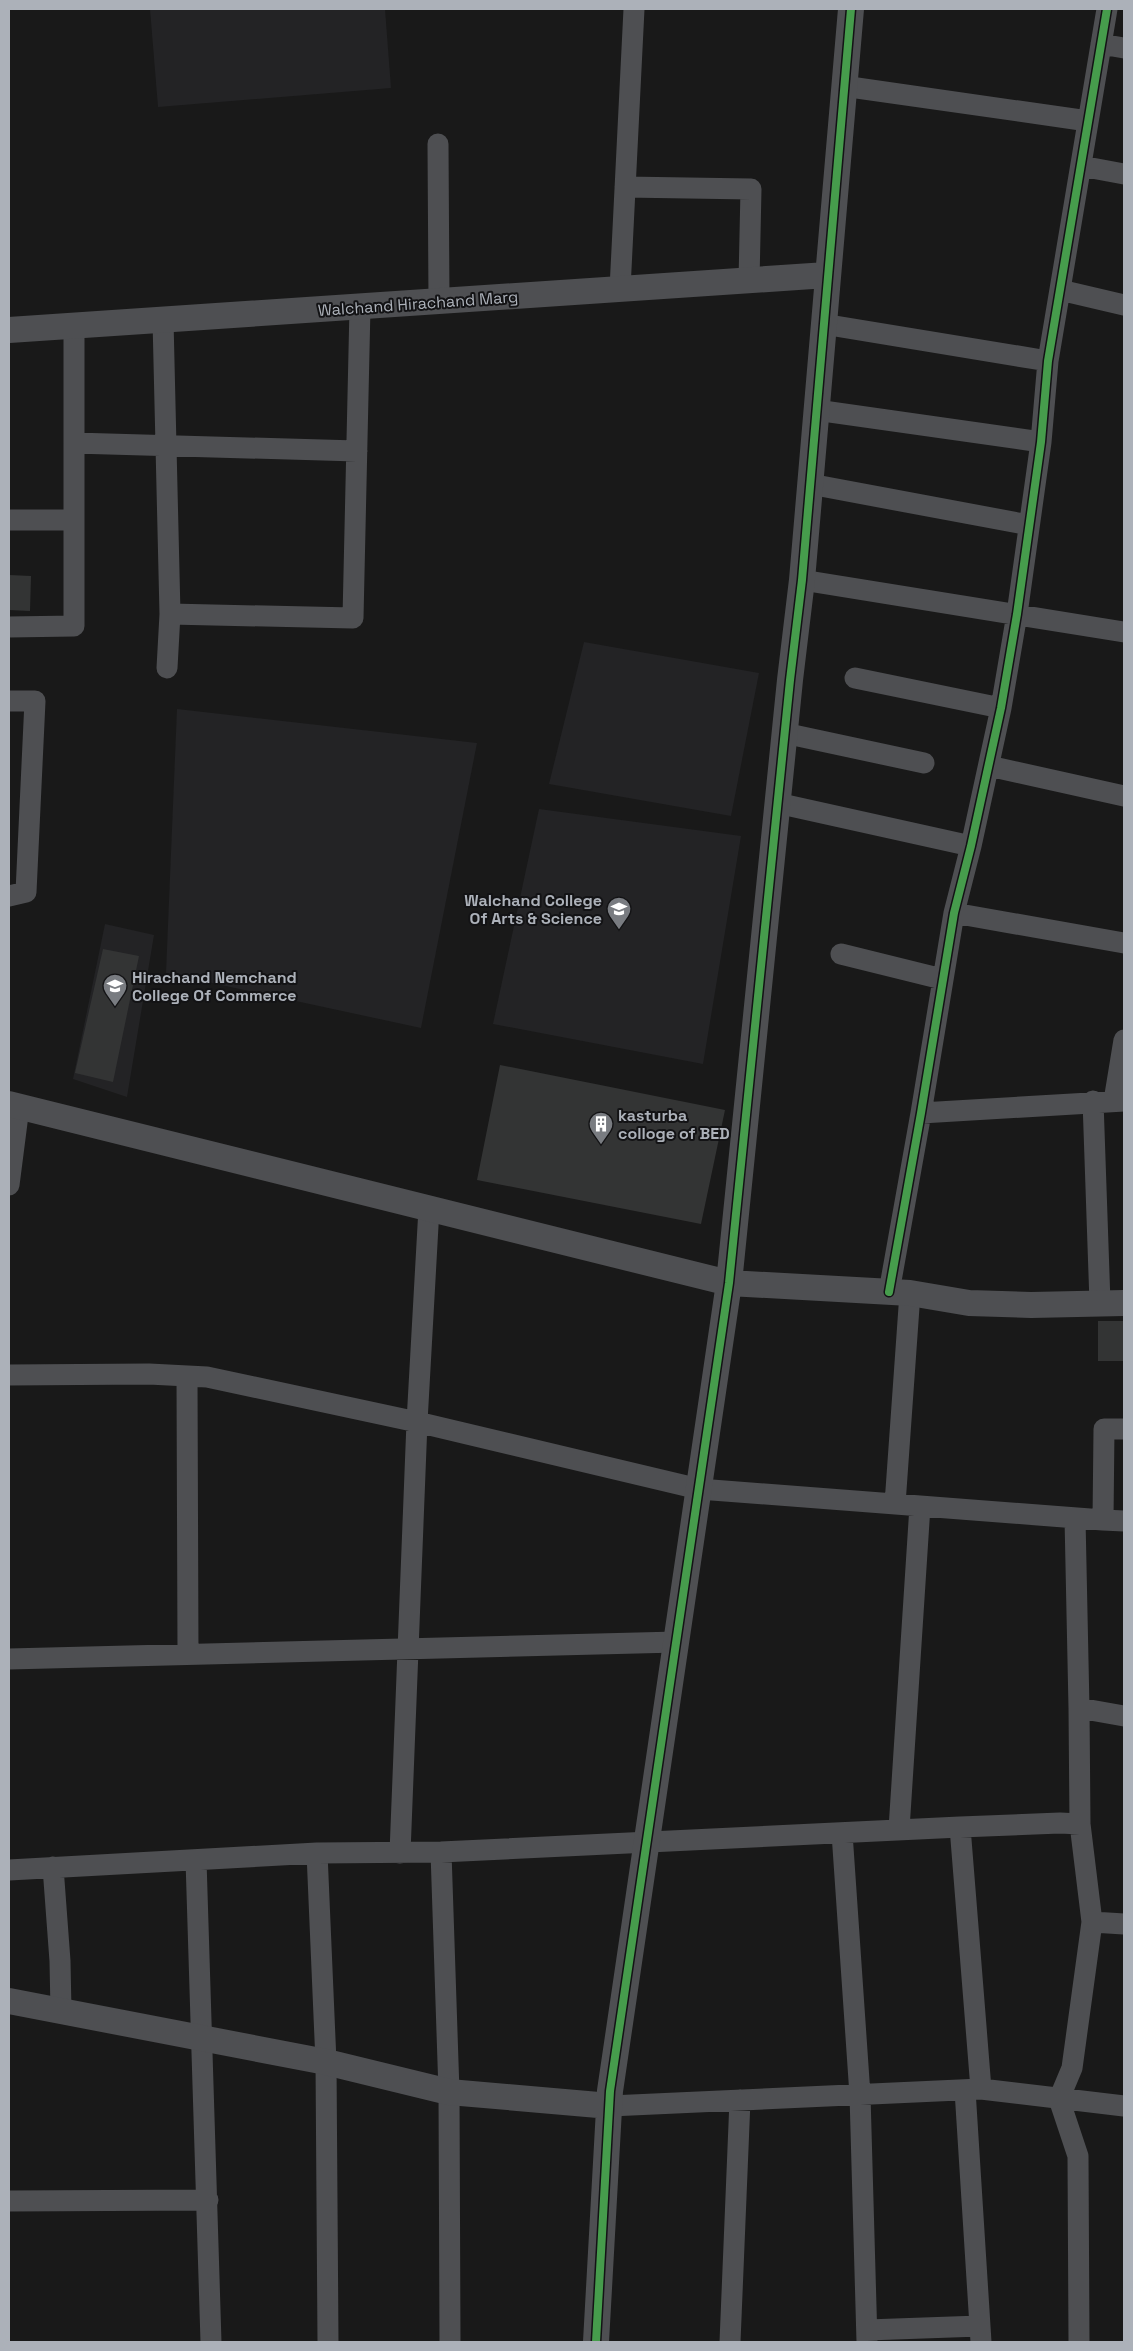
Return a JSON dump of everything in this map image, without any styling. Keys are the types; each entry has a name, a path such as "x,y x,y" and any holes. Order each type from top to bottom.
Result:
{"street":[{"path":"620,289 634,9"},
{"path":"596,2342 610,2106 729,1283 784,733 802,580 851,9"},
{"path":"894,1504 899,1292 921,1113 954,913 989,766 1017,614 1040,442 1048,361 1107,9"},
{"path":"1101,44 1124,48"},
{"path":"843,86 1088,121"},
{"path":"438,144 439,301"},
{"path":"1081,166 1124,174"},
{"path":"625,187 751,189 749,281"},
{"name":"Walchand Hirachand Marg","path":"9,330 828,276"},
{"path":"1060,290 1124,305"},
{"path":"170,614 353,618 360,307"},
{"path":"163,320 170,614 167,668"},
{"path":"824,324 1048,361"},
{"path":"9,627 74,626 74,326"},
{"path":"816,410 1040,442"},
{"path":"74,443 357,451"},
{"path":"810,484 1029,526"},
{"path":"9,520 74,520"},
{"path":"802,580 1124,632"},
{"path":"855,678 1001,708"},
{"path":"9,701 34,701 26,892 9,896"},
{"path":"784,733 924,763"},
{"path":"989,766 1124,796"},
{"path":"777,803 971,846"},
{"path":"954,913 1124,943"},
{"path":"841,954 942,979"},
{"path":"9,1185 14,1106 729,1283 899,1292 969,1303 1031,1305 1112,1303 1110,1101 1124,1040"},
{"path":"921,1113 1110,1101"},
{"path":"400,1853 416,1422 429,1208"},
{"path":"9,1376 207,1377 416,1422 699,1489 1124,1521"},
{"path":"188,1376 188,1654"},
{"path":"1103,1520 1104,1429 1124,1429"},
{"path":"899,1830 920,1506"},
{"path":"1075,1518 1080,1824 1092,1922 1072,2068 1059,2099 1078,2156 1079,2342"},
{"path":"9,1659 676,1642"},
{"path":"1079,1708 1124,1716"},
{"path":"9,1870 317,1853 441,1852 960,1827 1080,1824"},
{"path":"842,1833 860,2095 867,2336 980,2334 973,2089 960,1827"},
{"path":"441,1852 449,2092 450,2342"},
{"path":"317,1853 326,2062 328,2342"},
{"path":"196,1860 211,2342"},
{"path":"53,1867 60,1961 61,2011"},
{"path":"1092,1922 1124,1924"},
{"path":"9,2000 326,2062 449,2092 610,2106 973,2089 1124,2106"},
{"path":"730,2342 740,2100"},
{"path":"9,2201 208,2200"}],"shaded area":[{"path":"150,9 385,9 391,88 158,107"},
{"path":"584,642 759,673 731,816 549,784"},
{"path":"177,709 477,743 421,1028 166,973"},
{"name":"Walchand College Of Arts & Science","path":"539,809 741,836 703,1064 493,1024"},
{"name":"Hirachand Nemchand College Of Commerce","path":"105,924 154,935 127,1097 73,1079"}],"building":[{"path":"9,575 31,576 30,611 9,610"},
{"path":"103,949 139,956 113,1082 75,1073"},
{"name":"kasturba colloge of BED","path":"500,1065 725,1110 701,1224 477,1180"},
{"path":"1098,1321 1124,1321 1124,1361 1098,1361"}],"cycle path":[{"path":"596,2342 610,2091 729,1283 790,680 802,580 851,9"},
{"path":"889,1292 954,913 971,846 1001,708 1017,614 1041,442 1048,361 1107,9"}],"place":[{"name":"Walchand College Of Arts & Science","path":"619,930"},
{"name":"Hirachand Nemchand College Of Commerce","path":"115,1007"},
{"name":"kasturba colloge of BED","path":"601,1145"}]}
